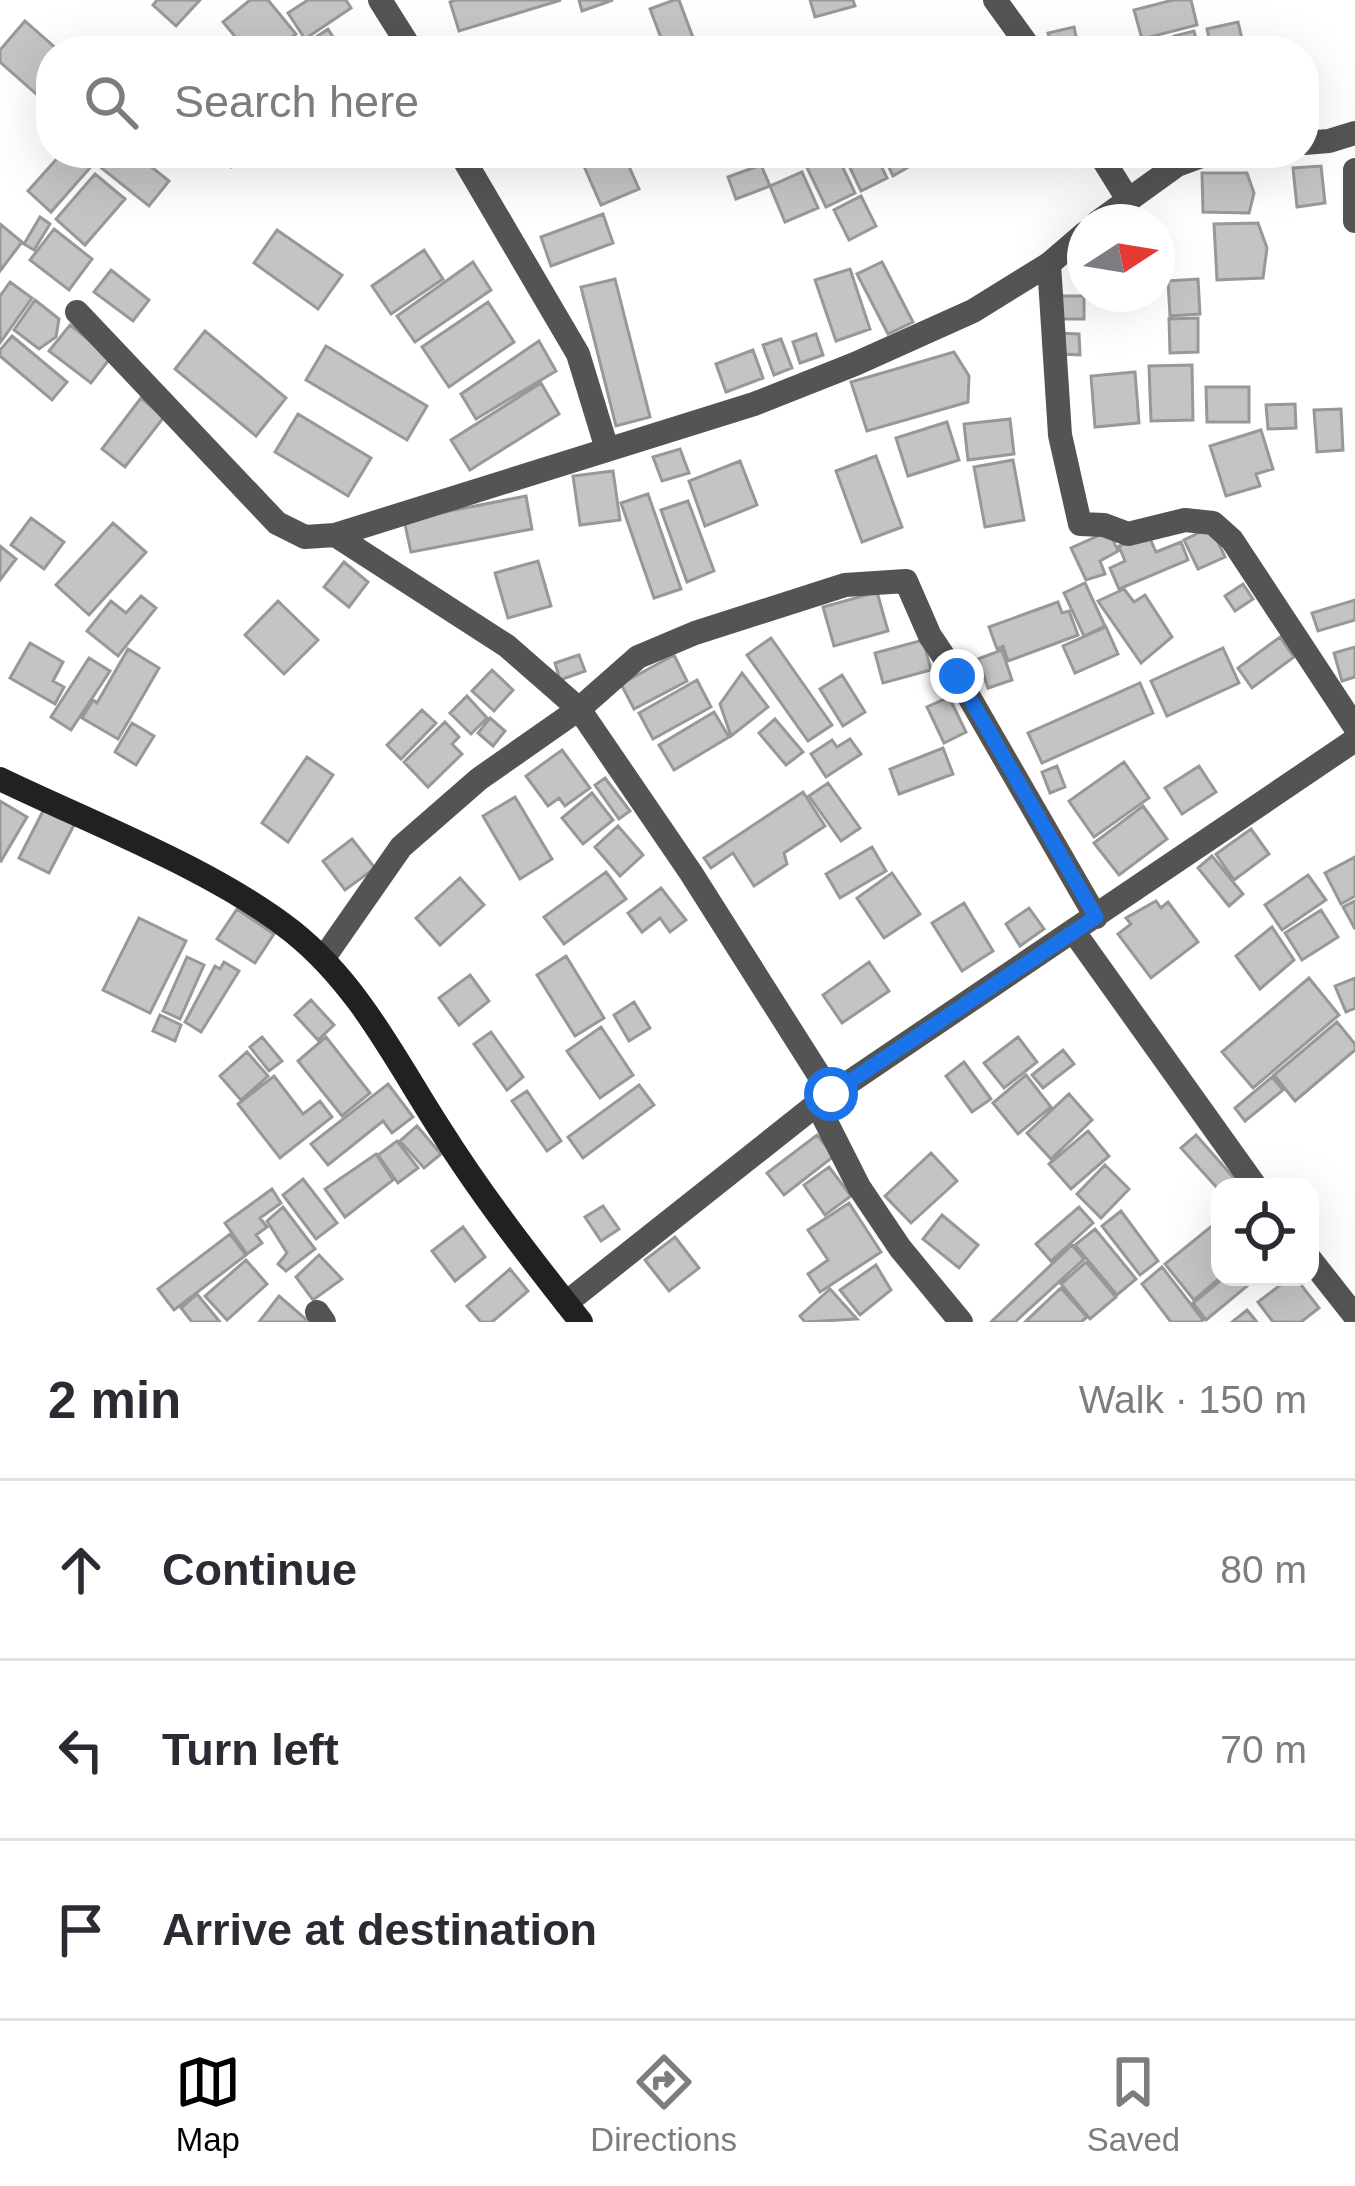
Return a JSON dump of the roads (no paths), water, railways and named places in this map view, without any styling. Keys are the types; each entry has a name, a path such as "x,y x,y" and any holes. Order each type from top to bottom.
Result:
{"street":[{"path":"380,0 403,36"},
{"path":"995,0 1021,36"},
{"path":"1319,142 1355,133"},
{"path":"469,168 578,354 607,449"},
{"path":"1109,168 1127,198"},
{"path":"1120,204 1172,168"},
{"path":"1355,170 1355,221"},
{"path":"77,312 277,523 305,537 335,535 754,404 973,311 1067,248"},
{"path":"1049,264 1060,435 1080,524 1104,525 1128,534 1185,520 1213,523 1232,540 1355,727"},
{"path":"376,560 382,517"},
{"path":"335,535 507,646 579,709 691,873 824,1099 859,1186 899,1248 961,1322"},
{"path":"323,959 401,847 479,778 579,709 638,657 695,633 845,584 906,581 930,636 1096,917"},
{"path":"0,779 225,887 291,930 323,959 367,1009 442,1134 573,1312 824,1099 1355,740"},
{"path":"1073,932 1250,1178"},
{"path":"1319,1270 1355,1316"}]}
